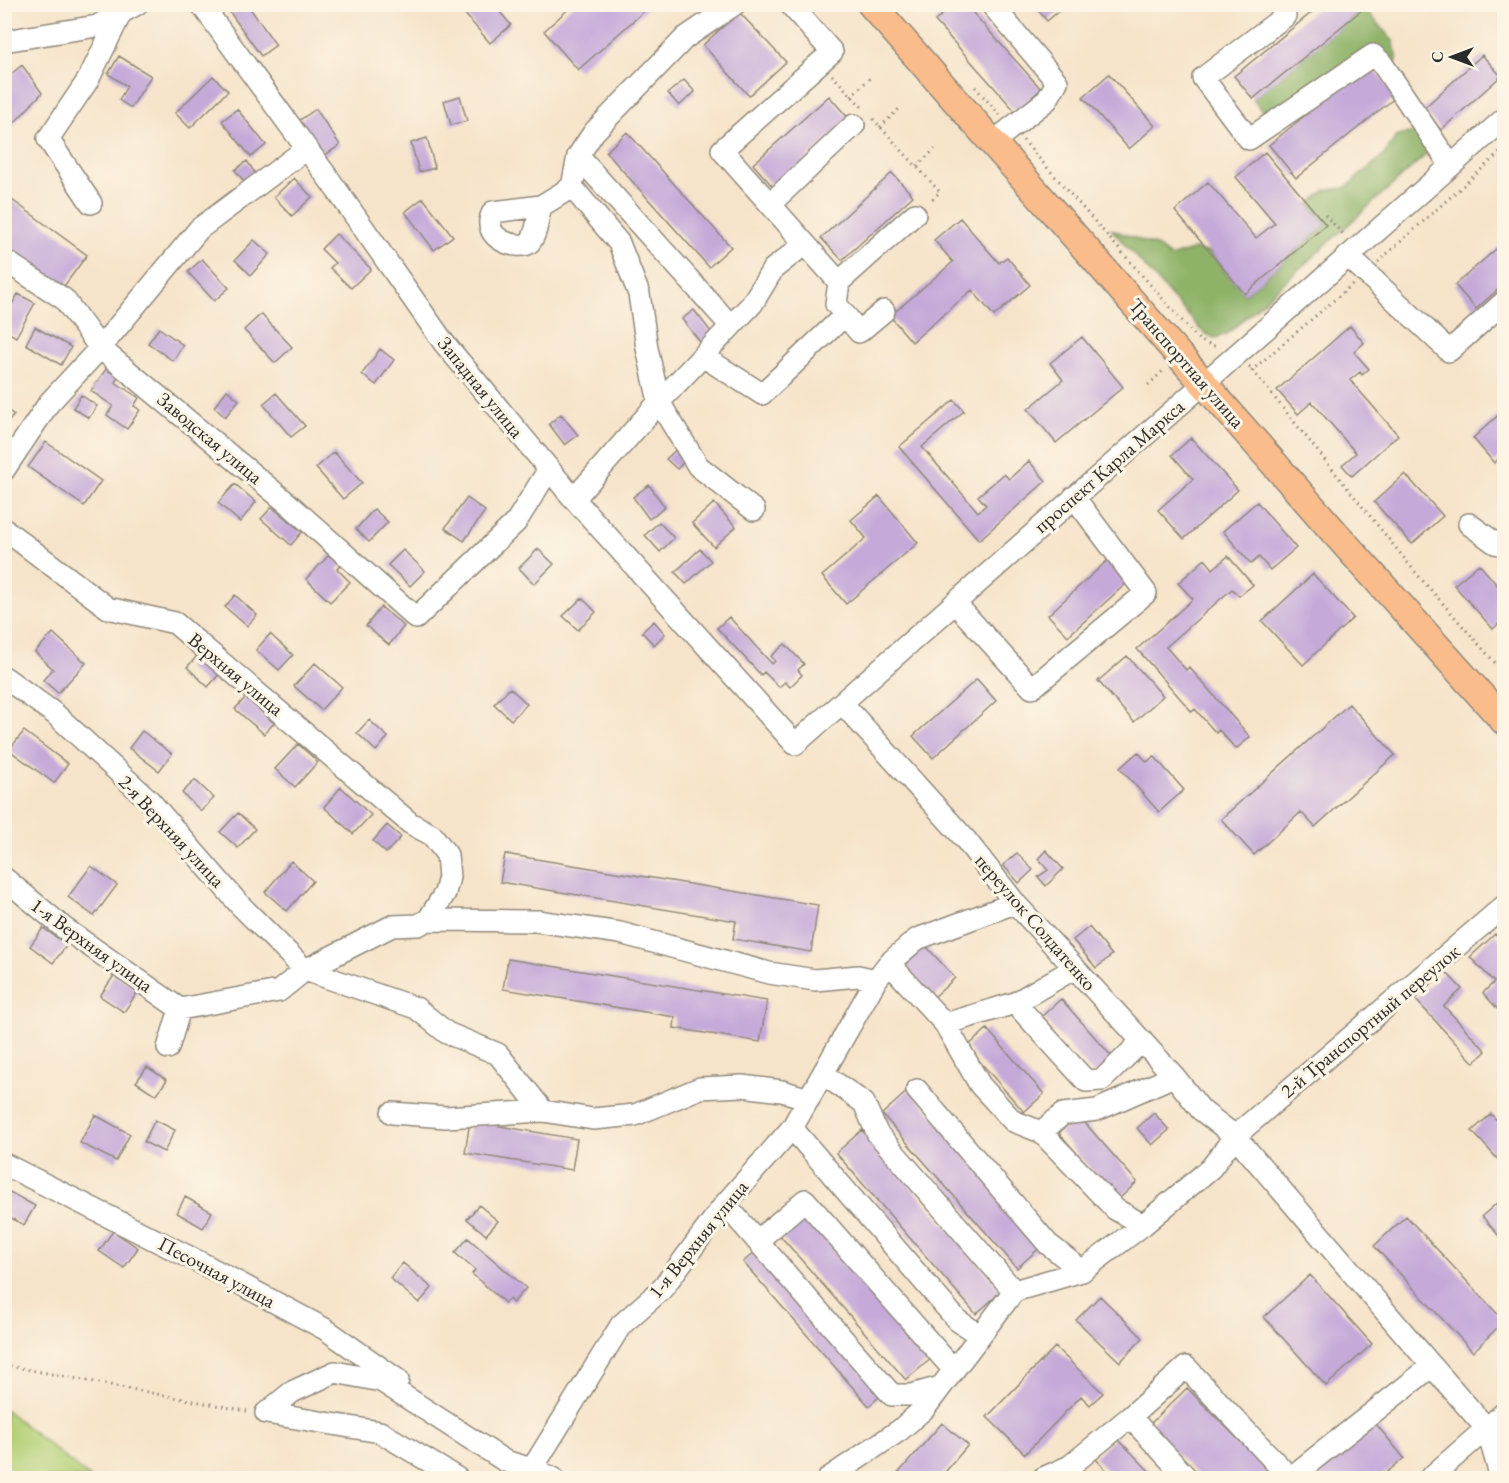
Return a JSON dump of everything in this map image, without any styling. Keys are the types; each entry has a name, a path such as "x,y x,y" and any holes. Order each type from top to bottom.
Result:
{"main road":[{"name":"Транспортная улица","path":"873,5 1002,135 1204,382 1335,534 1504,721"}],"street":[{"name":"Западная улица","path":"201,4 444,343 574,499 795,744"},
{"path":"541,206 572,187 578,156 594,132 685,38 735,4"},
{"path":"790,4 832,52 722,150 839,282"},
{"path":"991,4 1058,82 1047,100 1002,135"},
{"path":"4,41 97,26 129,9"},
{"path":"91,203 48,138 88,80 129,9"},
{"path":"1285,16 1203,78 1249,139 1373,55 1381,62 1451,166"},
{"name":"проспект Карла Маркса","path":"795,744 1204,382 1347,248 1451,166 1504,119"},
{"path":"770,204 854,125"},
{"path":"4,470 49,403 100,348 199,229 306,149"},
{"path":"578,156 731,326"},
{"path":"572,187 619,243 639,294 646,348 659,402 698,466 754,510"},
{"path":"884,311 859,332 836,304 839,282 915,214"},
{"path":"574,499 659,402 752,304 773,269 805,244"},
{"path":"1347,248 1449,351 1504,302"},
{"name":"Заводская улица","path":"4,260 64,300 100,348 291,506 416,618 516,522 549,470"},
{"path":"704,357 762,394 845,315"},
{"path":"955,603 1032,688 1146,593 1074,497"},
{"path":"1469,524 1495,543 1504,545"},
{"name":"Верхняя улица","path":"4,529 108,608 175,623 410,823 432,835 447,855 449,876 445,893 428,920"},
{"name":"2-я Верхняя улица","path":"4,677 55,714 149,800 239,904 305,970"},
{"name":"переулок Солдатенко","path":"842,703 965,839 1015,903 1174,1076 1201,1110 1235,1136 1487,1429"},
{"name":"1-я Верхняя улица","path":"4,879 64,928 180,1009"},
{"name":"1-я Верхняя улица","path":"532,1469 621,1325 662,1289 725,1204 792,1128 876,980 889,963 917,939 1015,903"},
{"name":"2-й Транспортный переулок","path":"1082,1272 1143,1226 1211,1168 1235,1136 1504,906"},
{"path":"168,1048 180,1009 279,991 305,970 392,926 418,925 428,920 537,921 620,933 769,973 814,980 858,975 876,980"},
{"path":"889,963 945,1024 980,1085 1013,1121 1041,1132 1114,1209 1143,1226"},
{"path":"945,1024 1015,1003 1075,968"},
{"path":"305,970 416,1008 447,1033 498,1054 543,1110"},
{"path":"1015,1003 1086,1081 1102,1080 1142,1041"},
{"path":"823,1074 864,1103 877,1133 1014,1291"},
{"path":"1041,1132 1063,1114 1097,1110 1174,1076"},
{"path":"392,1113 446,1117 543,1110 592,1119 635,1115 700,1088 742,1086 782,1091 809,1099"},
{"path":"917,1090 1048,1244 1082,1272"},
{"path":"792,1128 957,1320 979,1335"},
{"name":"Песочная улица","path":"4,1164 207,1266 325,1329 398,1380 413,1401"},
{"path":"757,1241 805,1200 952,1369"},
{"path":"725,1204 892,1395 911,1395 940,1387"},
{"path":"829,1479 900,1430 925,1408 952,1369 1014,1291 1082,1272"},
{"path":"1043,1479 1076,1472 1130,1417 1186,1367 1290,1478 1432,1366"},
{"path":"267,1413 292,1392 336,1372 381,1380 506,1461 532,1469 553,1479"},
{"path":"267,1413 380,1432 457,1479"},
{"path":"1430,1479 1504,1413"},
{"path":"1130,1417 1186,1479"},
{"path":"1487,1429 1501,1479"}],"path":[{"path":"910,4 910,13 917,22"},
{"path":"821,62 939,192 915,214"},
{"path":"851,96 871,77"},
{"path":"973,84 1002,135 1198,339"},
{"path":"880,127 899,109"},
{"path":"916,167 935,149"},
{"path":"1325,214 1347,248"},
{"path":"1148,385 1165,370"},
{"path":"1251,371 1416,573 1504,673"},
{"path":"4,1365 231,1409 267,1413"}],"green space":[{"path":"1364,8 1394,42 1397,61 1267,118 1253,99"},
{"path":"1415,133 1429,152 1227,334 1215,338 1204,333 1111,229 1158,247 1170,257 1194,249 1210,253 1245,294 1326,225 1309,204 1326,190 1345,188 1384,155 1396,137"},
{"path":"5,1409 90,1478 5,1478"}],"building":[{"path":"224,4 247,4 276,45 261,56"},
{"path":"456,4 493,4 511,25 490,43"},
{"path":"574,4 652,4 578,70 544,31"},
{"path":"954,4 965,4 1041,89 1016,112 935,21"},
{"path":"1033,4 1067,4 1047,21"},
{"path":"1322,4 1361,4 1364,8 1253,99 1234,76"},
{"path":"739,12 786,62 749,96 703,45"},
{"path":"1482,55 1501,76 1441,130 1423,109"},
{"path":"119,56 151,76 131,108 119,100 127,86 108,74"},
{"path":"1369,63 1396,97 1296,178 1269,145"},
{"path":"22,65 42,93 4,134 4,80"},
{"path":"1109,74 1155,126 1129,149 1083,97"},
{"path":"213,76 228,91 190,128 175,113"},
{"path":"684,80 695,92 679,106 668,93"},
{"path":"460,96 467,121 451,125 444,101"},
{"path":"829,96 850,120 774,188 753,164"},
{"path":"237,109 266,145 251,157 222,121"},
{"path":"316,109 340,145 321,158 297,122"},
{"path":"627,132 731,247 709,267 606,152"},
{"path":"427,138 435,168 419,172 411,143"},
{"path":"1265,152 1326,225 1245,294 1175,211 1208,182 1256,238 1275,223 1236,177"},
{"path":"247,161 257,176 246,184 235,170"},
{"path":"892,173 913,196 842,260 821,238"},
{"path":"294,178 312,197 292,216 274,197"},
{"path":"4,194 87,255 62,289 4,247"},
{"path":"423,198 453,236 434,250 405,212"},
{"path":"960,218 999,263 1007,257 1030,285 994,316 972,290 912,342 890,316 953,262 934,240"},
{"path":"336,234 371,269 351,288 330,268 335,263 321,249"},
{"path":"254,240 270,254 251,275 235,260"},
{"path":"1504,242 1504,284 1476,309 1455,285"},
{"path":"202,259 229,288 214,301 188,272"},
{"path":"18,294 35,303 16,337 4,330 4,318"},
{"path":"694,310 712,333 700,342 682,319"},
{"path":"261,314 292,347 275,363 244,330"},
{"path":"1350,326 1364,343 1354,352 1369,369 1362,375 1360,372 1350,380 1398,435 1352,476 1342,465 1356,453 1312,402 1298,414 1277,390"},
{"path":"35,327 71,347 61,365 26,344"},
{"path":"159,328 183,345 173,361 148,343"},
{"path":"1082,337 1123,387 1056,443 1028,409 1063,380 1050,363"},
{"path":"380,349 394,360 376,385 362,374"},
{"path":"106,369 118,377 115,382 139,398 134,406 140,410 127,429 107,415 113,406 91,391"},
{"path":"227,390 239,400 225,417 214,407"},
{"path":"276,393 305,426 291,437 263,404"},
{"path":"81,395 97,406 89,418 73,408"},
{"path":"954,400 964,411 922,447 978,512 986,505 978,496 1004,474 1009,479 1029,461 1046,481 979,540 899,447"},
{"path":"4,407 14,415 4,427"},
{"path":"1504,410 1504,454 1494,463 1473,438"},
{"path":"561,414 578,435 565,445 549,424"},
{"path":"1191,438 1238,490 1184,539 1158,510 1193,479 1172,455"},
{"path":"46,442 101,481 84,506 28,467"},
{"path":"679,447 689,457 677,469 666,459"},
{"path":"334,452 362,483 343,499 316,468"},
{"path":"1405,474 1443,516 1412,544 1374,502"},
{"path":"235,484 256,502 240,522 218,503"},
{"path":"649,485 665,507 649,519 633,497"},
{"path":"879,496 918,543 846,604 822,576 866,538 851,520"},
{"path":"467,498 485,511 464,541 445,528"},
{"path":"1257,502 1296,548 1270,570 1259,557 1251,564 1223,531"},
{"path":"714,503 736,527 714,547 692,523"},
{"path":"272,507 302,532 291,545 261,519"},
{"path":"374,509 388,522 369,542 356,529"},
{"path":"659,522 674,538 660,552 645,535"},
{"path":"538,549 554,564 534,584 519,568"},
{"path":"700,549 711,561 686,584 675,572"},
{"path":"403,550 425,571 410,586 388,565"},
{"path":"333,551 344,562 337,569 350,582 330,602 306,579"},
{"path":"1228,556 1253,585 1239,596 1232,589 1166,647 1186,670 1189,667 1250,737 1236,749 1219,730 1216,733 1195,709 1192,712 1137,649 1193,599 1178,583 1205,559 1213,569"},
{"path":"1110,558 1130,580 1068,636 1048,615"},
{"path":"1479,564 1504,593 1504,619 1493,629 1454,585"},
{"path":"1313,574 1353,618 1303,665 1262,621"},
{"path":"235,595 257,615 247,626 225,607"},
{"path":"582,598 596,612 578,630 563,616"},
{"path":"381,607 404,626 389,645 366,626"},
{"path":"729,617 772,664 775,661 771,656 785,644 804,664 798,670 802,675 790,687 785,682 779,687 764,672 761,675 717,628"},
{"path":"654,621 665,634 654,645 642,632"},
{"path":"53,633 86,663 58,693 43,680 53,669 35,652"},
{"path":"270,634 293,655 279,670 256,650"},
{"path":"201,652 222,671 208,687 187,667"},
{"path":"1127,656 1163,696 1134,722 1098,681"},
{"path":"315,663 342,687 321,710 294,686"},
{"path":"977,679 996,701 933,758 913,736"},
{"path":"510,688 527,704 511,720 494,704"},
{"path":"246,697 274,723 264,734 235,709"},
{"path":"1349,704 1395,755 1315,827 1301,812 1254,855 1221,819"},
{"path":"369,720 388,737 376,751 357,733"},
{"path":"24,731 68,764 54,783 9,750"},
{"path":"142,731 172,754 159,771 129,748"},
{"path":"298,744 318,762 295,787 275,769"},
{"path":"1138,752 1147,762 1154,756 1184,790 1159,812 1120,768"},
{"path":"195,780 214,798 201,811 182,793"},
{"path":"341,787 371,815 353,834 324,807"},
{"path":"238,813 255,829 238,848 220,832"},
{"path":"387,825 401,837 386,853 373,841"},
{"path":"1046,850 1063,869 1046,886 1038,877 1048,870 1038,859"},
{"path":"1017,853 1033,870 1019,883 1003,865"},
{"path":"505,854 818,905 811,952 733,939 736,921 500,882"},
{"path":"291,861 313,881 287,911 265,892"},
{"path":"91,866 117,885 94,916 68,897"},
{"path":"1089,927 1112,955 1096,968 1073,940"},
{"path":"43,928 67,945 53,963 30,946"},
{"path":"1495,934 1504,944 1504,1016 1483,993 1494,982 1470,957"},
{"path":"926,946 955,978 931,1000 902,967"},
{"path":"508,959 767,1001 760,1042 674,1028 675,1017 503,989"},
{"path":"1445,971 1462,989 1444,1006 1486,1051 1474,1063 1415,999"},
{"path":"115,974 139,990 124,1012 100,996"},
{"path":"1061,999 1115,1060 1096,1077 1042,1016"},
{"path":"987,1029 1044,1094 1024,1112 967,1047"},
{"path":"147,1067 167,1080 156,1095 136,1082"},
{"path":"910,1089 1044,1244 1017,1268 882,1114"},
{"path":"1154,1113 1169,1130 1152,1145 1137,1128"},
{"path":"1491,1114 1504,1128 1504,1166 1472,1131"},
{"path":"95,1115 130,1134 116,1161 80,1143"},
{"path":"1078,1115 1137,1182 1118,1200 1059,1133"},
{"path":"155,1120 175,1130 164,1152 144,1142"},
{"path":"470,1121 577,1139 572,1170 465,1153"},
{"path":"862,1130 1002,1291 976,1314 836,1153"},
{"path":"4,1189 35,1206 24,1225 4,1214"},
{"path":"185,1197 212,1212 203,1228 177,1213"},
{"path":"1504,1197 1504,1242 1482,1216"},
{"path":"479,1205 498,1221 486,1235 467,1219"},
{"path":"804,1209 933,1357 906,1380 777,1232"},
{"path":"1406,1216 1504,1321 1473,1352 1374,1246"},
{"path":"113,1231 138,1248 124,1268 99,1251"},
{"path":"468,1238 526,1288 513,1303 509,1299 505,1303 472,1274 475,1270 455,1253"},
{"path":"756,1251 881,1395 869,1406 743,1262"},
{"path":"403,1263 432,1288 419,1303 390,1278"},
{"path":"1310,1275 1372,1344 1326,1386 1264,1317"},
{"path":"1100,1296 1143,1338 1120,1362 1076,1320"},
{"path":"1055,1347 1103,1393 1090,1405 1081,1396 1025,1454 987,1417"},
{"path":"1187,1388 1277,1478 1201,1478 1148,1426"},
{"path":"1372,1419 1404,1458 1380,1478 1303,1478"},
{"path":"942,1423 968,1445 940,1478 894,1478"},
{"path":"1116,1437 1156,1478 1114,1478 1094,1457"}]}
